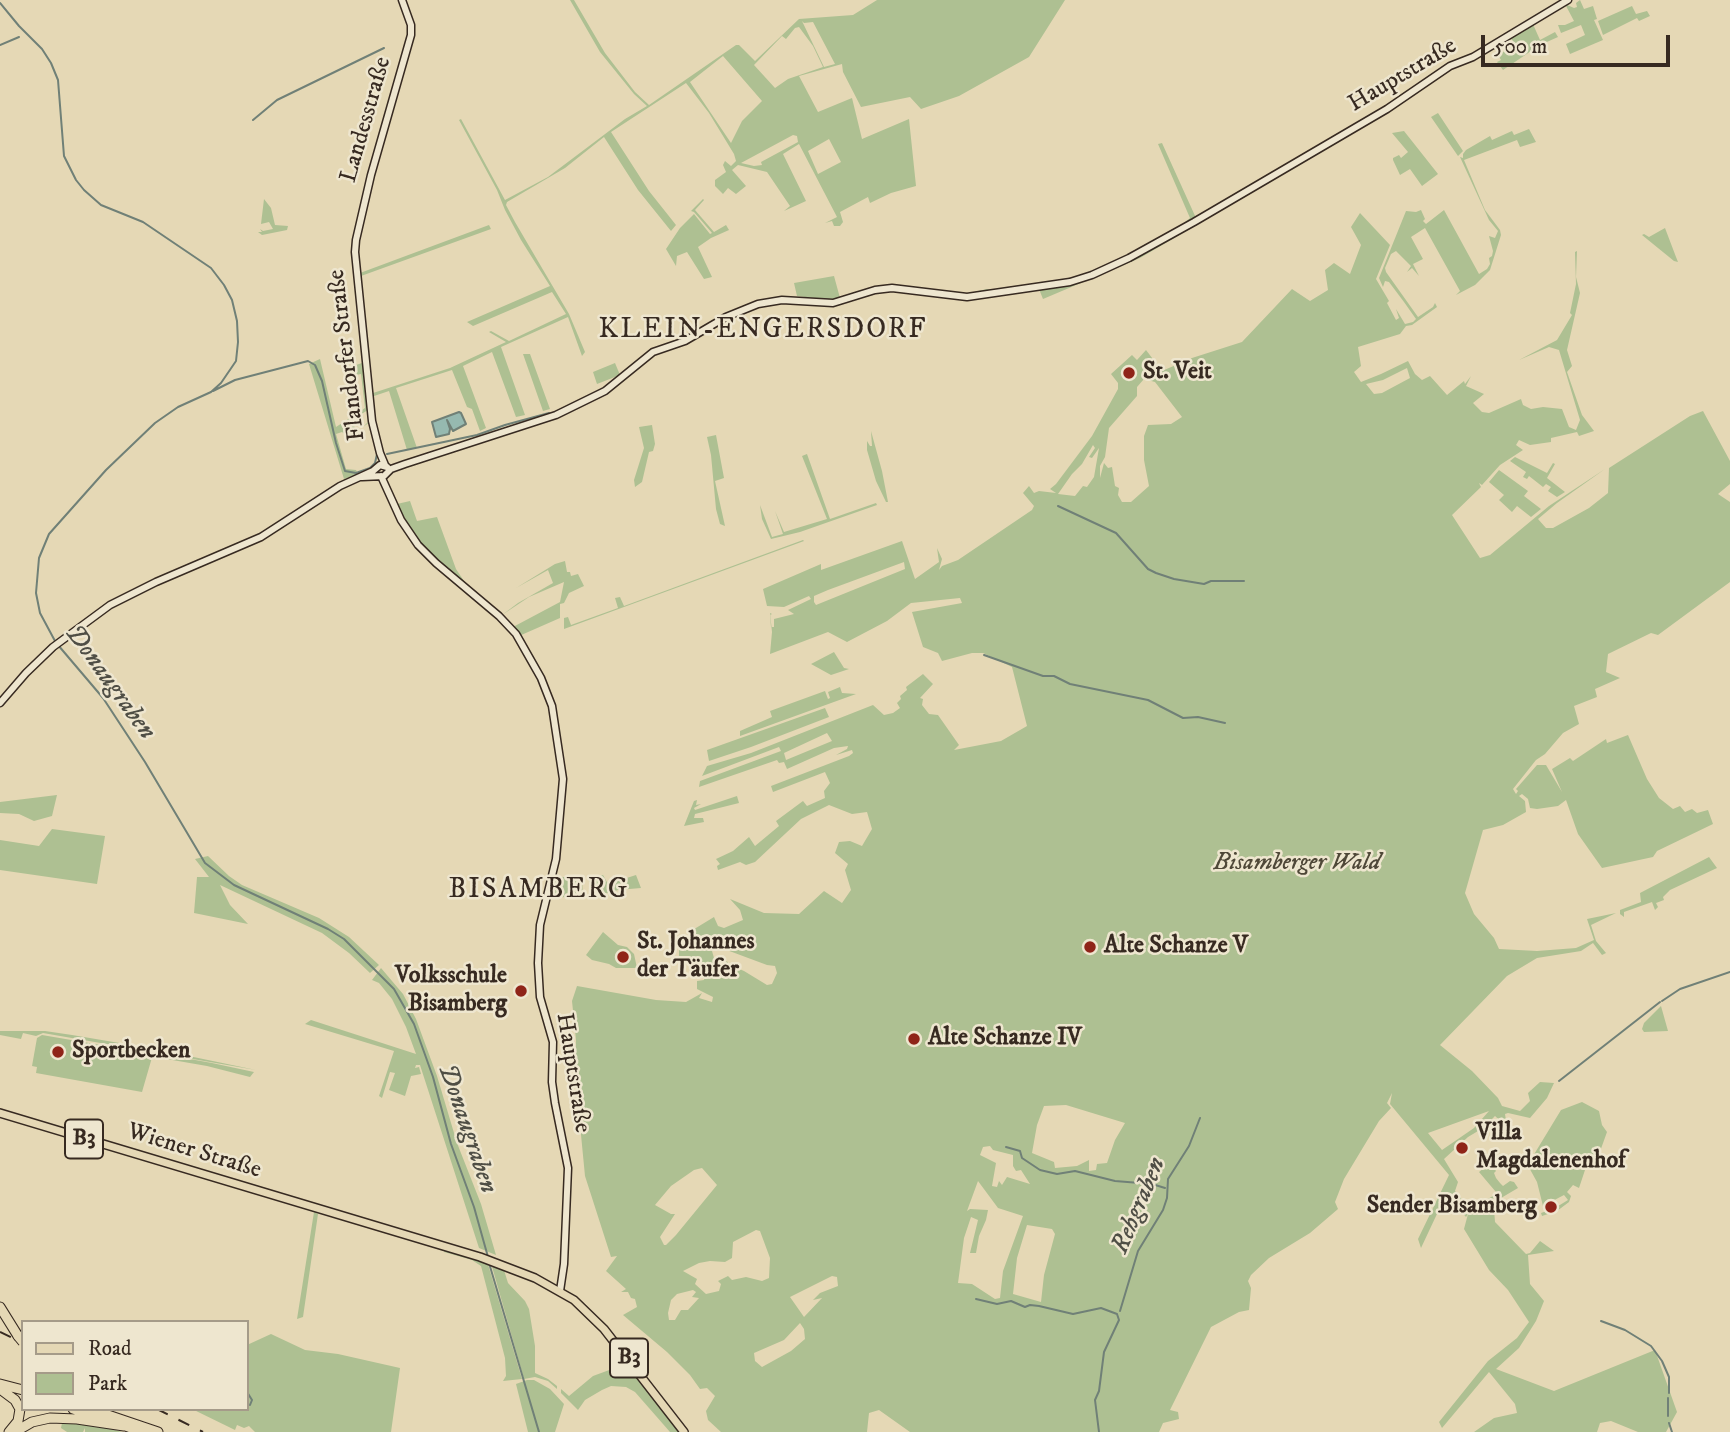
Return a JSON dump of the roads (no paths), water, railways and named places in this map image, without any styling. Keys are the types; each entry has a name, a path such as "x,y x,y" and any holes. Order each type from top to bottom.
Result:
{"highway":[{"path":"0,1307 20,1339"},
{"path":"0,1384 21,1391"},
{"path":"0,1389 21,1392"},
{"path":"0,1389 15,1400 20,1409 18,1421 9,1432"},
{"path":"79,1411 124,1426"},
{"path":"95,1411 141,1429"},
{"path":"110,1411 141,1429"},
{"path":"15,1432 32,1422 47,1419 77,1419 158,1432"}],"main road":[{"name":"Landesstraße","path":"355,252 371,175 411,35 411,25 402,0"},
{"name":"Hauptstraße","path":"561,1292 566,1286 564,1264 568,1168 552,1082 553,1041 540,998 539,982 540,925 556,859 563,775 553,712 546,688 525,648 509,626 418,545 401,520 383,470 567,410 608,389 653,352 685,341 726,317 758,304 782,300 833,303 878,289 891,288 967,297 1070,282 1092,275 1143,251 1387,109 1450,66 1472,57 1568,0"},
{"name":"Flandorfer Straße","path":"355,252 370,407 383,470"},
{"path":"0,702 59,641 119,600 266,535 331,491 383,470"},
{"name":"Wiener Straße","path":"0,1113 479,1256 530,1275 561,1292"},
{"name":"B3","path":"561,1292 584,1309 618,1344 684,1432"}],"water":[{"path":"459,412 466,424 453,431 447,420 449,434 436,437 432,422"}],"waterway":[{"name":"Donaugraben","path":"0,3 42,49 51,63 58,80 64,156 76,180 101,205 143,222 211,268 232,300 237,321 236,361 221,383 211,392 178,407 155,423 106,470 49,534 39,558 36,593 40,613 55,641"},
{"path":"0,45 19,37"},
{"path":"253,120 277,100 384,48"},
{"path":"213,391 235,380 308,361 315,365 322,381 345,471 356,473 370,468 375,463 377,454"},
{"path":"387,454 477,435 549,413"},
{"path":"1058,506 1116,533 1148,569 1156,573 1204,584 1211,581 1244,581"},
{"name":"Donaugraben","path":"58,645 103,698 205,863 234,885 344,939 394,989 414,1024 433,1077 451,1144 474,1207 488,1257"},
{"path":"984,655 1043,676 1054,676 1070,684 1148,700 1183,718 1198,717 1225,723"},
{"path":"1662,1001 1680,989 1730,972"},
{"path":"1559,1081 1660,1002"},
{"name":"Rehgraben","path":"1120,1311 1138,1251 1163,1210 1168,1179 1189,1146 1200,1118"},
{"path":"1006,1147 1020,1151 1022,1158 1040,1170 1057,1174 1075,1171 1115,1181 1152,1184 1165,1188"},
{"name":"Donaugraben","path":"489,1263 539,1432"},
{"path":"976,1299 997,1304 1011,1301 1025,1307 1039,1306 1073,1314 1101,1308 1117,1314 1119,1320 1104,1352 1099,1391 1095,1400 1099,1432"},
{"path":"1601,1321 1625,1330 1651,1346 1669,1377 1669,1393"},
{"path":"248,1394 252,1400 250,1405"},
{"path":"1668,1398 1668,1416"},
{"path":"1669,1423 1672,1432"}],"railway":[{"path":"0,1332 21,1342"},
{"path":"161,1411 203,1432"}],"place":[{"name":"St. Veit","path":"1129,373"},
{"name":"Alte Schanze V","path":"1090,947"},
{"name":"St. Johannes der Täufer","path":"623,957"},
{"name":"Volksschule Bisamberg","path":"521,991"},
{"name":"Alte Schanze IV","path":"914,1039"},
{"name":"Sportbecken","path":"58,1052"},
{"name":"Villa Magdalenenhof","path":"1462,1148"},
{"name":"Sender Bisamberg","path":"1551,1207"}],"district":[{"name":"KLEIN-ENGERSDORF","path":"763,331"},
{"name":"BISAMBERG","path":"539,891"}],"park label":[{"name":"Bisamberger Wald","path":"1297,864"}]}
